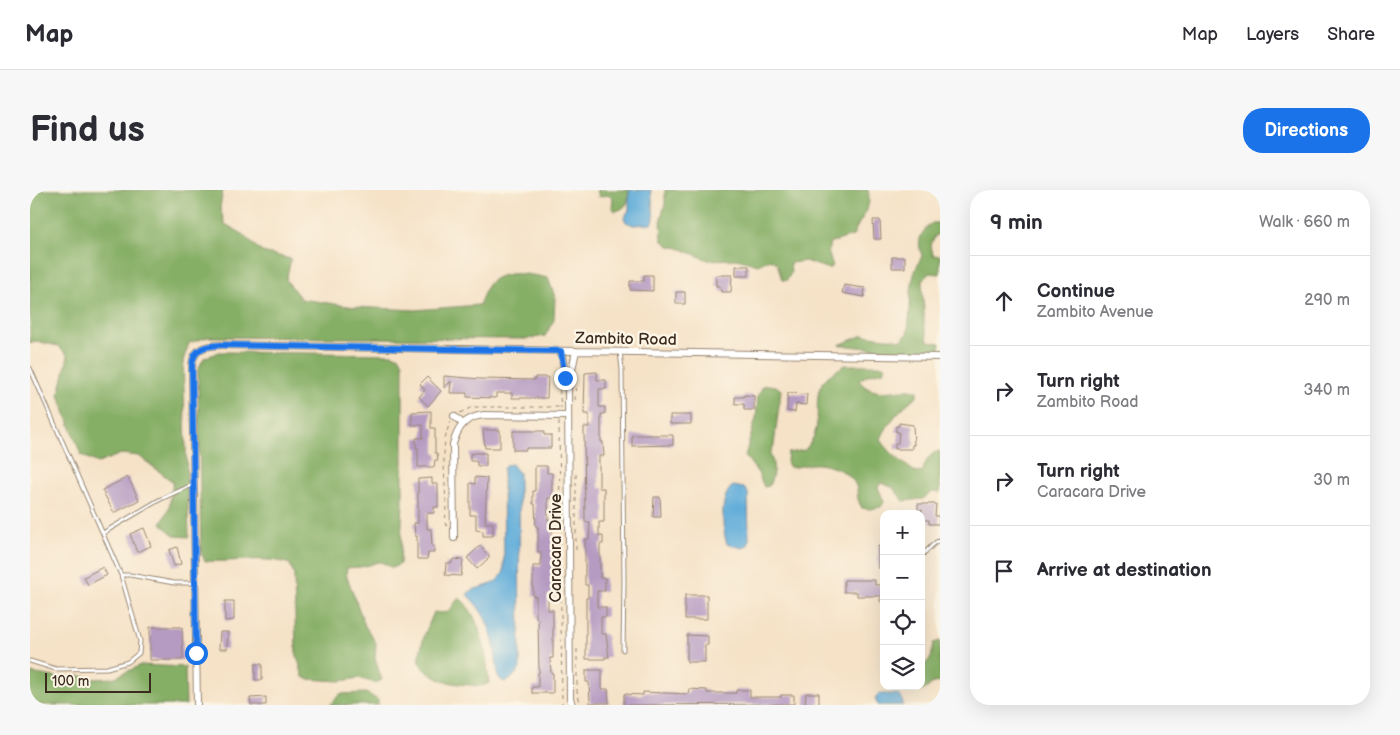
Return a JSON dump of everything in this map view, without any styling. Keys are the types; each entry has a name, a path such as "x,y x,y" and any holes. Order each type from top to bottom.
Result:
{"street":[{"name":"Zambito Road","path":"195,484 192,365 194,355 203,347 223,345 940,357"},
{"name":"Caracara Drive","path":"561,351 568,390 568,594 570,698 572,705"},
{"name":"Caracara Drive","path":"568,390 576,351"},
{"path":"454,538 453,444 457,430 466,420 484,415 568,416"},
{"path":"454,416 463,424"},
{"path":"195,484 197,705"}],"lane":[{"path":"620,351 622,370 623,650"},
{"path":"30,368 121,575 140,641 139,653 128,662 107,668 56,669 30,661"},
{"path":"103,533 158,500 195,484"},
{"path":"922,555 936,542 940,541"},
{"path":"121,575 174,583 196,583"}],"path":[{"path":"559,378 562,705"},
{"path":"575,402 577,382"},
{"path":"454,529 446,526 445,523 445,456 447,428 454,416 472,407 560,407"},
{"path":"576,473 576,558"},
{"path":"577,644 578,692 581,705"}],"green space":[{"path":"32,190 223,190 220,208 225,224 241,233 262,252 291,259 286,280 301,299 355,307 415,310 479,305 487,286 493,280 507,275 524,274 548,278 555,297 554,320 545,336 526,339 208,337 189,343 183,361 189,537 175,536 161,524 169,508 173,482 139,456 121,454 98,463 81,455 59,395 68,356 58,346 36,341 30,343 30,194"},
{"path":"597,190 629,190 628,201 625,206 615,211 612,207 613,197 607,195 599,197"},
{"path":"665,190 868,190 869,204 853,236 830,243 828,252 833,266 829,269 805,261 790,263 791,273 787,280 782,280 777,263 770,259 758,265 737,259 708,260 669,246 662,240 661,218 665,204"},
{"path":"932,223 940,223 940,233 935,236 931,245 933,255 940,256 940,274 929,273 923,279 924,325 928,341 940,343 940,352 907,352 839,345 863,335 902,340 907,334 912,285 922,256 920,238"},
{"path":"219,352 392,354 400,357 403,363 403,502 400,564 392,568 378,562 363,567 347,568 346,574 365,626 376,643 375,659 382,680 375,683 359,678 340,681 307,679 303,677 296,652 294,575 290,564 269,560 205,561 201,553 198,369 204,358"},
{"path":"845,365 879,365 886,367 884,371 870,374 859,380 871,390 887,392 918,391 917,396 892,421 881,439 892,453 917,473 923,471 931,455 940,451 940,493 932,492 923,499 904,501 892,487 881,483 878,487 884,502 881,507 862,508 856,486 844,472 818,464 789,467 787,461 788,453 805,450 812,441 817,423 819,390 823,382"},
{"path":"763,386 776,386 781,390 774,445 770,454 773,462 773,474 769,486 764,487 758,473 745,456 756,418 758,395"},
{"path":"459,598 467,605 473,615 482,637 489,683 484,685 477,686 441,680 429,673 418,661 424,636 434,612 448,612"},
{"path":"940,641 940,682 933,683 925,689 925,664 931,658 934,643"},
{"path":"141,665 185,667 186,705 30,705 30,673 61,678 80,676 94,679 113,678"},
{"path":"366,693 378,700 378,705 330,705 340,694"}],"water":[{"path":"629,190 651,190 654,219 652,224 633,225 626,222 624,218 629,210"},
{"path":"512,464 519,473 520,669 511,679 504,682 498,676 495,650 488,625 479,608 467,594 496,581 504,571 503,469 506,465"},
{"path":"733,486 744,488 748,493 749,542 743,548 727,544 724,530 723,513 725,497"},
{"path":"879,694 897,694 902,698 903,705 878,705 875,698"}],"building":[{"path":"873,220 880,220 881,239 874,239"},
{"path":"892,257 905,257 905,268 892,268"},
{"path":"736,266 749,266 749,276 736,276"},
{"path":"644,275 653,275 653,291 630,290 630,281 644,281"},
{"path":"716,275 732,275 731,292 721,292 720,286 716,286"},
{"path":"844,285 865,288 864,297 842,293"},
{"path":"676,292 685,292 685,304 676,304"},
{"path":"597,372 597,380 606,380 606,389 599,389 599,407 605,407 605,414 601,414 601,442 603,442 604,456 599,456 599,488 604,488 604,522 599,522 599,536 603,536 603,544 600,544 600,578 605,578 605,591 597,591 597,607 606,607 606,617 601,617 601,634 606,634 609,657 605,657 605,659 586,659 586,598 588,598 588,585 585,585 585,539 589,539 590,522 585,522 584,427 589,427 589,414 584,414 585,373"},
{"path":"444,376 535,380 535,377 548,377 547,398 512,398 512,393 496,393 496,398 467,397 467,393 450,393 451,381 444,388"},
{"path":"427,377 441,391 428,406 419,397 425,390 420,384"},
{"path":"788,393 807,394 806,405 796,404 795,412 787,411"},
{"path":"744,395 754,396 754,410 744,410 744,404 735,404 735,397 744,397"},
{"path":"431,411 431,428 435,428 435,453 437,453 438,460 435,460 434,467 418,467 416,438 423,438 423,425 412,425 412,412"},
{"path":"670,415 691,415 691,424 670,424"},
{"path":"899,423 913,425 914,445 912,445 912,449 895,449 895,443 898,443 899,432 896,432 896,426 899,426"},
{"path":"483,430 500,430 500,448 485,448"},
{"path":"513,431 544,431 544,435 551,435 551,448 513,450"},
{"path":"632,435 673,435 673,445 632,446"},
{"path":"486,453 486,466 477,466 477,462 470,461 470,454"},
{"path":"535,466 547,466 547,473 552,473 552,498 548,498 548,520 552,520 553,595 548,595 548,610 553,610 553,658 550,658 551,673 553,673 553,693 532,693 532,687 538,687 539,673 538,620 536,617 536,596 533,596 533,566 541,566 541,552 538,552 538,527 536,527 535,504 533,504"},
{"path":"128,477 139,500 114,513 102,490"},
{"path":"475,477 487,478 485,523 493,523 493,536 483,536 483,531 476,530 476,515 470,515 470,483 475,484"},
{"path":"432,478 432,484 438,484 438,507 434,507 434,513 427,513 427,529 431,529 434,553 428,553 427,559 417,559 417,536 415,536 414,523 418,523 418,479"},
{"path":"654,497 660,497 661,517 653,517"},
{"path":"918,504 936,504 935,516 939,516 939,524 929,524 929,520 925,520 925,510 918,510"},
{"path":"144,528 151,546 137,552 130,534"},
{"path":"480,546 490,557 477,569 467,558"},
{"path":"878,546 880,546 880,568 878,568"},
{"path":"177,547 181,564 174,566 169,550"},
{"path":"453,559 463,560 461,576 445,575 446,563 452,563"},
{"path":"103,567 107,575 88,585 84,577"},
{"path":"844,580 875,580 875,585 880,585 880,596 857,596 857,592 844,592"},
{"path":"685,595 707,595 707,619 685,619"},
{"path":"225,601 234,601 234,620 225,621"},
{"path":"150,627 182,627 183,660 150,660"},
{"path":"220,632 228,632 227,649 219,649"},
{"path":"687,635 708,636 708,645 705,645 705,662 687,662"},
{"path":"255,664 262,664 262,680 255,680"},
{"path":"586,670 602,670 602,689 608,689 609,703 590,703 589,682 586,682"},
{"path":"689,689 707,690 707,693 736,693 736,690 750,690 750,697 794,695 794,704 624,705 624,694 643,695 643,692 688,694"},
{"path":"806,693 819,693 819,705 805,705"},
{"path":"266,697 266,705 251,705 250,698"}],"route":[{"path":"196,653 192,365 194,355 199,349 223,345 561,351 565,378"}]}
